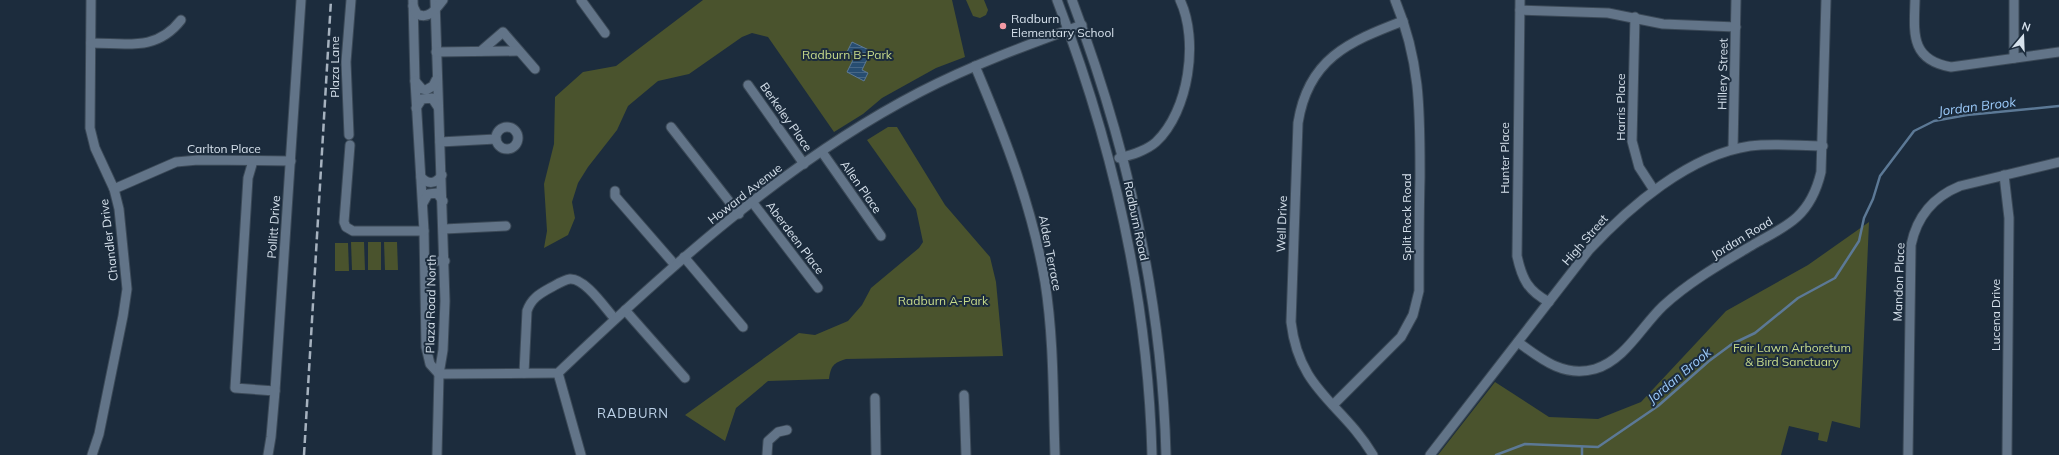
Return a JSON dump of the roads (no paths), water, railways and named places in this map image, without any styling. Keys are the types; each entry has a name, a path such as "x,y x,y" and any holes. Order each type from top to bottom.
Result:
{"street":[{"name":"Chandler Drive","path":"91,0 90,128 95,148 114,189 121,218 127,289 99,434 92,455"},
{"name":"Pollitt Drive","path":"268,455 272,437 301,0"},
{"name":"Plaza Lane","path":"349,135 346,62 351,0"},
{"name":"Plaza Road North","path":"435,0 436,80 442,175 445,261 444,339 439,374"},
{"path":"413,3 420,15 429,15 443,0"},
{"path":"581,0 605,32"},
{"name":"Radburn Road","path":"1057,0 1094,106 1110,160 1128,241 1138,296 1148,383 1152,455"},
{"name":"Radburn Road","path":"1072,0 1108,102 1124,156 1142,238 1154,308 1163,382 1166,455"},
{"path":"1110,160 1142,150 1155,142 1170,121 1181,98 1188,74 1190,48 1187,19 1180,0"},
{"name":"Split Rock Road","path":"1333,405 1401,337 1408,326 1417,304 1419,290 1420,118 1418,83 1414,60 1403,21 1395,0"},
{"name":"Hunter Place","path":"1520,0 1517,256 1519,268 1530,288 1536,296 1549,302"},
{"name":"Hillery Street","path":"1733,150 1736,0"},
{"name":"Jordan Road","path":"1518,342 1545,362 1555,367 1574,371 1596,368 1616,358 1663,306 1686,288 1798,216 1813,196 1818,185 1821,172 1823,146 1826,0"},
{"path":"1915,0 1914,34 1917,43 1924,54 1934,62 1951,67 2059,52"},
{"path":"2014,0 2014,58"},
{"name":"Plaza Road North","path":"413,3 416,108 423,203 426,347 430,364 439,374"},
{"path":"1520,10 1579,11 1635,17 1663,24 1736,28"},
{"name":"Harris Place","path":"1635,17 1632,141 1639,167 1654,190"},
{"path":"91,43 150,43 167,35 181,20"},
{"name":"Well Drive","path":"1373,455 1356,430 1308,377 1302,365 1293,338 1291,322 1299,114 1310,85 1318,72 1337,53 1361,37 1403,21"},
{"name":"Howard Avenue","path":"558,373 675,265 753,203 822,152 899,104 974,66 1082,25"},
{"path":"481,51 503,32 535,69"},
{"path":"436,52 519,50"},
{"name":"Alden Terrace","path":"974,66 1013,160 1029,207 1039,252 1045,284 1051,337 1055,455"},
{"path":"415,81 422,90 426,90 433,86 436,80"},
{"name":"Berkeley Place","path":"748,85 804,164"},
{"path":"416,108 422,99 427,97 432,98 438,108"},
{"path":"671,127 739,214"},
{"path":"440,142 496,138"},
{"path":"350,145 344,222 346,227 353,231 424,230"},
{"name":"High Street","path":"1430,455 1589,250 1610,228 1654,190 1707,159 1733,150 1765,145 1823,146"},
{"name":"Allen Place","path":"822,152 881,236"},
{"name":"Carlton Place","path":"114,189 176,162 198,160 291,162"},
{"path":"253,161 248,178 235,388 275,391"},
{"name":"Mandon Place","path":"1908,455 1912,245 1914,234 1924,213 1940,197 1960,186 2059,162"},
{"path":"421,177 427,183 432,183 436,182 442,175"},
{"name":"Lucena Drive","path":"2004,175 2009,218 2007,455"},
{"path":"615,191 615,196 675,265"},
{"path":"423,203 428,194 432,193 437,193 443,201"},
{"name":"Aberdeen Place","path":"753,203 818,288"},
{"path":"444,229 506,226"},
{"path":"684,258 743,327"},
{"path":"425,261 445,261"},
{"path":"524,373 527,311 529,304 539,294 563,281 570,279 578,280 585,284 615,319"},
{"path":"625,310 684,378"},
{"path":"437,455 439,374 524,373 558,373 581,455"},
{"path":"964,395 966,455"},
{"path":"875,398 876,455"},
{"path":"767,455 768,440 778,432 787,430"}],"water":[{"path":"852,42 871,51 862,70 868,73 864,81 847,72 855,56 847,52"}],"waterway":[{"name":"Jordan Brook","path":"1496,455 1525,444 1598,447 1658,406 1709,361 1732,344 1755,333 1798,298 1835,278 1859,241 1864,218 1873,199 1880,176 1914,131 1934,121 1967,115 2059,106"},
{"path":"1582,447 1582,455"}],"railway":[{"path":"304,455 331,0"}],"place":[{"name":"Radburn Elementary School","path":"1003,26"}],"district":[{"name":"RADBURN","path":"633,413"}],"park label":[{"name":"Radburn B-Park","path":"847,55"},
{"name":"Radburn A-Park","path":"943,301"},
{"name":"Fair Lawn Arboretum & Bird Sanctuary","path":"1792,355"}]}
